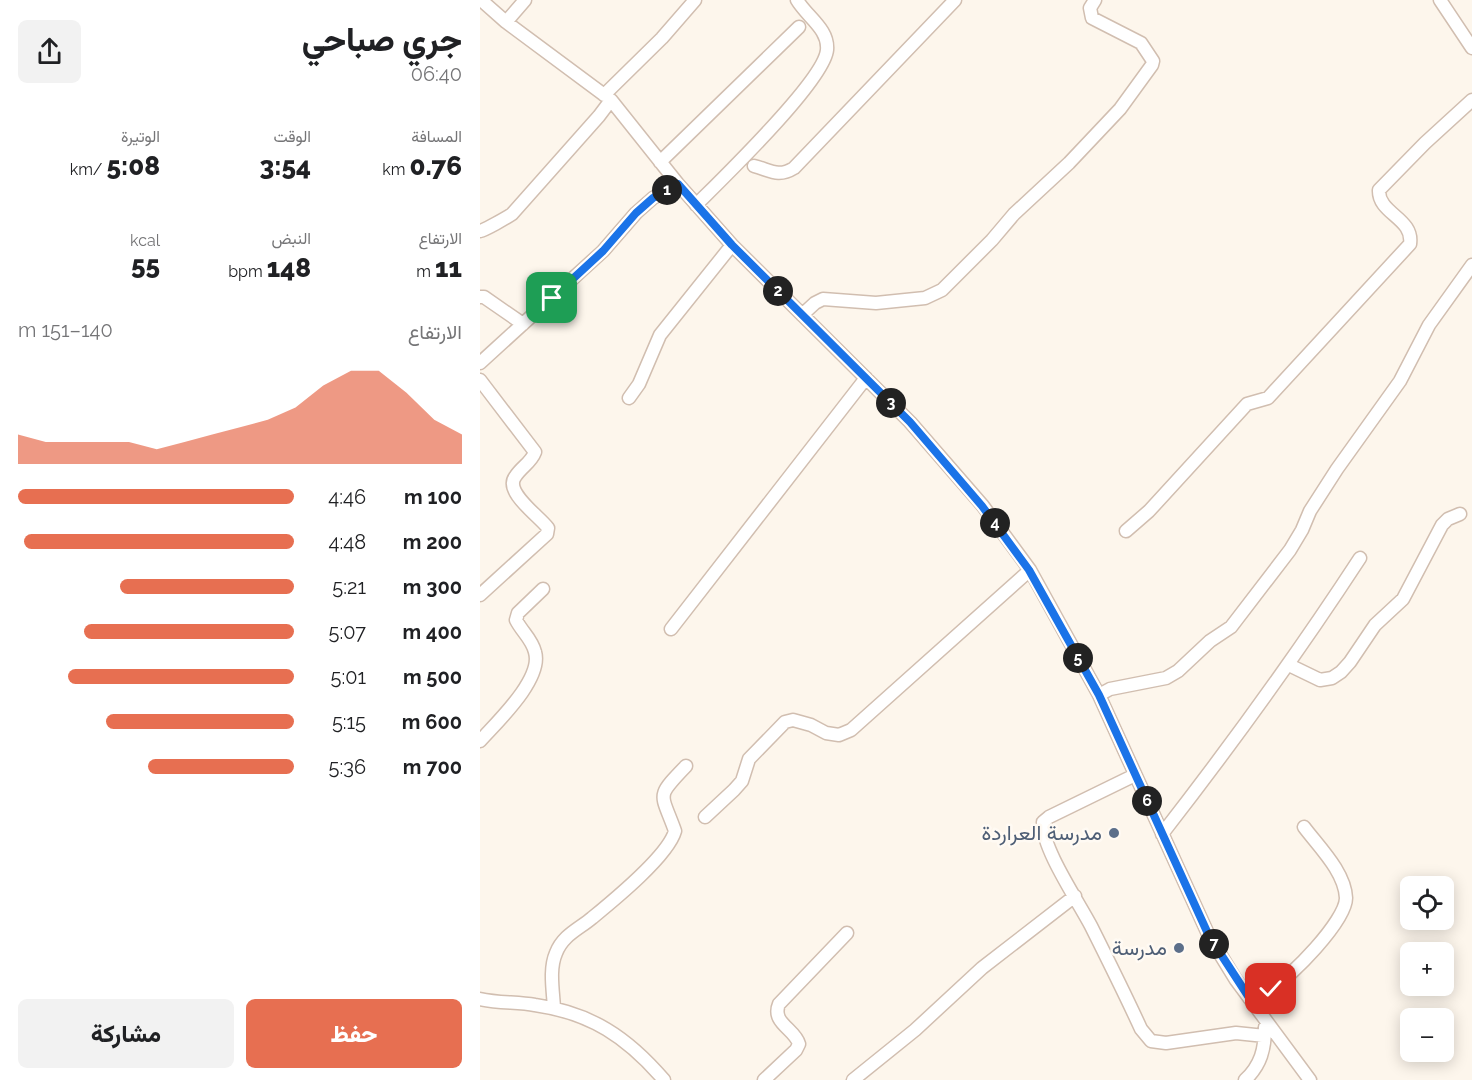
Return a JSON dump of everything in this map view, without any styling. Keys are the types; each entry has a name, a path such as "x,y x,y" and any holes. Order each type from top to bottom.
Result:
{"street":[{"path":"481,0 506,22 607,97 678,184 732,245 910,422 982,506 1029,570 1099,695 1209,936 1264,1020 1310,1080"},
{"path":"506,22 525,0"},
{"path":"480,231 486,230 500,219 512,214 599,116 607,97 695,0"},
{"path":"696,205 739,162 819,70 827,51 824,32 797,0"},
{"path":"754,166 779,174 794,168 955,0"},
{"path":"802,315 823,299 876,303 925,298 942,290 1014,214 1069,163 1120,109 1152,66 1153,61 1141,43 1092,18 1090,8 1095,0"},
{"path":"1440,0 1472,48"},
{"path":"660,162 799,27"},
{"path":"1126,531 1149,511 1247,404 1268,398 1410,244 1411,237 1407,226 1385,206 1380,199 1379,190 1472,100"},
{"path":"480,363 603,251 636,213 653,198 678,184"},
{"path":"629,398 639,384 660,335 732,245"},
{"path":"1099,695 1110,689 1166,678 1210,641 1231,627 1290,550 1317,500 1400,381 1429,325 1472,265"},
{"path":"480,297 484,297 523,324"},
{"path":"670,629 866,378"},
{"path":"480,380 535,452 530,462 514,477 513,492 548,528 547,534 480,595"},
{"path":"1288,665 1320,680 1332,678 1341,672 1375,625 1403,599 1442,525 1448,519 1460,514"},
{"path":"1162,834 1245,726 1360,558"},
{"path":"705,818 735,790 742,781 749,759 785,722 793,720 811,725 826,733 839,735 851,730 1029,570"},
{"path":"480,741 509,710 535,672 537,655 531,640 516,620 518,613 543,589"},
{"path":"554,1008 552,977 555,956 560,945 570,933 591,919 643,872 669,844 675,831 662,801 664,792 686,766"},
{"path":"1135,775 1049,817 1043,822 1042,830 1046,840 1141,1029 1151,1041 1166,1043 1236,1033 1265,1036"},
{"path":"1250,999 1271,989 1283,980 1317,946 1344,909 1346,899 1343,886 1334,867 1304,827"},
{"path":"853,1080 915,1030 982,968 1075,896"},
{"path":"764,1080 796,1050 799,1044 797,1037 778,1016 779,1004 847,933"},
{"path":"480,999 554,1008 594,1021 614,1032 651,1065 664,1080"},
{"path":"1245,1080 1255,1071 1262,1059 1265,1036 1264,1020"}],"place":[{"name":"مدرسة العراردة","path":"1114,833"},
{"name":"مدرسة","path":"1179,948"}],"route":[{"path":"552,298 603,251 636,213 653,198 678,184 732,245 910,422 982,506 1029,570 1099,695 1209,936 1250,999 1271,989"}]}
